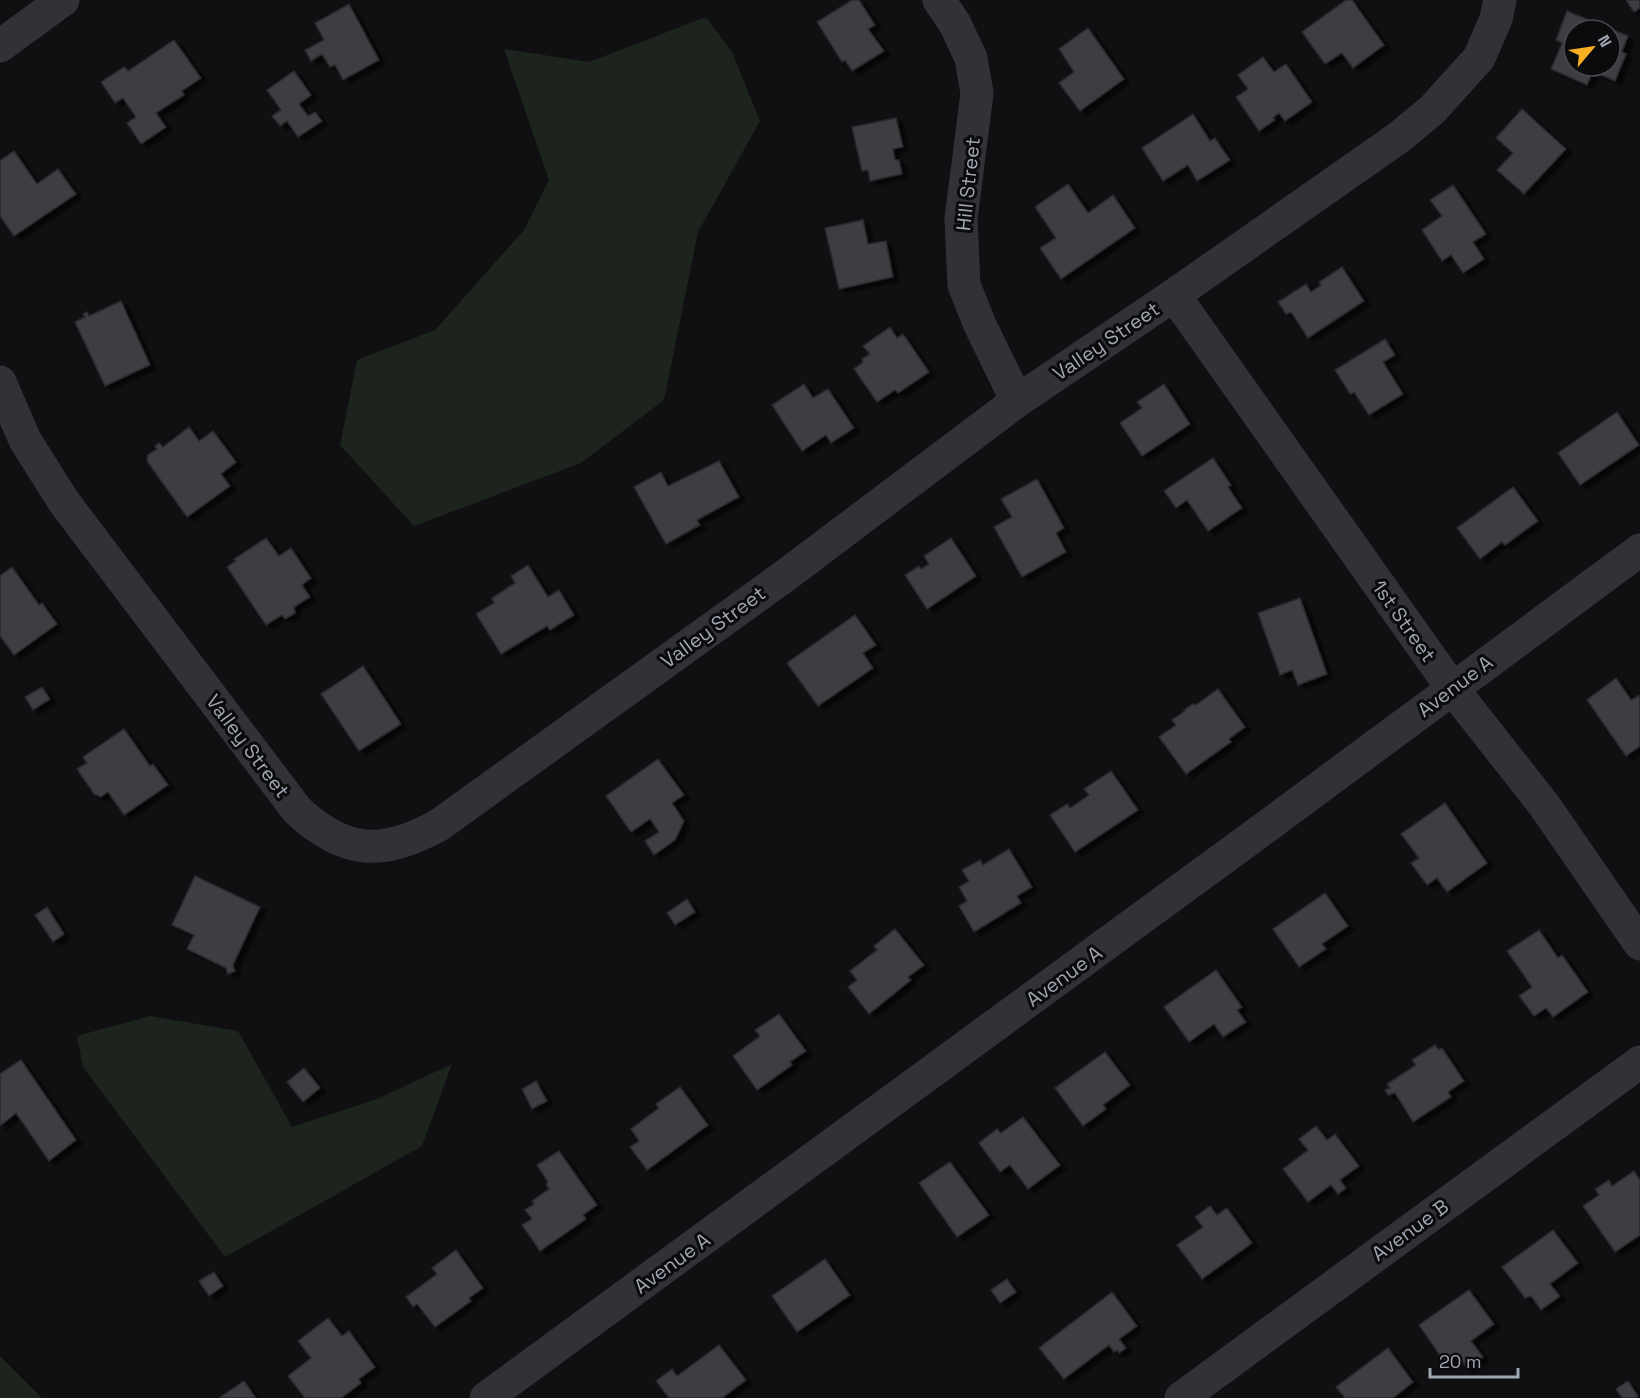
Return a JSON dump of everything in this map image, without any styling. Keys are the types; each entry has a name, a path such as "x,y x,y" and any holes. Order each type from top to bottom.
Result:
{"street":[{"path":"0,46 63,0"},
{"name":"Hill Street","path":"939,0 955,24 971,58 977,93 961,219 964,285 980,325 1017,401"},
{"name":"Valley Street","path":"0,382 25,440 64,502 297,810 314,826 338,839 361,846 389,846 414,839 439,825 786,575 1017,401 1174,295 1398,138 1432,110 1479,58 1496,19 1500,0"},
{"name":"1st Street","path":"1174,295 1452,688 1544,805 1640,944"},
{"name":"Avenue A","path":"486,1398 1246,842 1640,550"},
{"name":"Avenue B","path":"1181,1398 1640,1062"}],"shaded area":[{"path":"706,17 732,52 760,121 698,232 664,400 581,463 414,526 340,445 357,360 435,330 524,230 549,180 504,49 589,62"},
{"path":"150,1016 238,1031 292,1127 377,1099 452,1064 422,1146 225,1257 83,1067 77,1036"},
{"path":"0,1356 42,1398 0,1398"}],"building":[{"path":"852,0 859,0 875,25 868,29 884,51 852,71 845,60 842,62 817,22"},
{"path":"1346,0 1352,0 1384,45 1353,68 1342,53 1325,64 1302,32"},
{"path":"1626,0 1640,0 1640,8 1634,12"},
{"path":"349,4 379,60 343,80 335,65 330,67 322,54 311,61 305,50 324,40 315,23"},
{"path":"1567,11 1584,18 1564,18"},
{"path":"1562,24 1562,43 1556,40"},
{"path":"1088,28 1124,79 1080,111 1059,83 1074,72 1059,49"},
{"path":"1622,34 1628,36 1622,52"},
{"path":"174,40 201,78 182,91 184,95 156,113 166,127 141,144 127,123 136,117 123,98 115,103 101,82 124,67 128,71"},
{"path":"1562,43 1562,74 1551,69"},
{"path":"1622,52 1626,54 1622,64"},
{"path":"1263,57 1274,72 1286,64 1312,102 1285,121 1279,113 1273,118 1275,120 1259,131 1236,97 1248,89 1238,75"},
{"path":"294,71 311,95 299,104 308,116 315,112 322,121 298,137 287,121 280,126 272,116 281,110 267,90"},
{"path":"1571,78 1590,78 1587,85"},
{"path":"1522,109 1566,149 1524,194 1497,170 1513,153 1496,138"},
{"path":"1193,114 1210,141 1215,138 1230,160 1197,181 1188,165 1163,181 1142,148"},
{"path":"896,118 903,147 893,149 895,160 899,160 902,174 870,181 868,170 862,171 852,127"},
{"path":"14,151 37,184 58,169 76,194 14,236 0,216 0,161"},
{"path":"1068,184 1088,213 1113,195 1135,228 1061,279 1040,248 1056,238 1035,207"},
{"path":"1453,185 1486,234 1473,242 1484,259 1463,273 1451,255 1442,261 1422,230 1442,216 1430,200"},
{"path":"863,220 868,244 886,241 893,277 839,289 825,228"},
{"path":"1342,267 1364,301 1308,338 1291,312 1286,314 1278,302 1306,284 1311,292 1321,285 1319,282"},
{"path":"121,301 150,365 105,386 75,322 85,317 83,314 87,312 89,316"},
{"path":"890,327 897,338 903,334 929,372 898,393 895,390 877,402 854,369 863,362 862,359 870,354 863,346"},
{"path":"1385,339 1395,355 1383,362 1403,394 1369,415 1354,392 1350,394 1335,370"},
{"path":"804,384 813,398 828,389 854,428 831,443 826,435 802,451 772,405"},
{"path":"1164,384 1190,424 1142,456 1120,423 1142,408 1137,402"},
{"path":"1617,412 1639,445 1580,485 1558,453"},
{"path":"189,427 199,441 213,431 236,462 221,474 230,486 187,517 147,461 148,455 157,449 155,446 159,443 163,447"},
{"path":"1213,458 1231,485 1228,487 1242,508 1208,531 1187,500 1176,508 1164,491"},
{"path":"719,461 739,497 697,520 700,525 666,544 634,487 661,472 668,486"},
{"path":"1037,479 1064,528 1056,533 1066,552 1022,577 994,527 1012,517 1001,499"},
{"path":"1513,487 1538,521 1505,545 1502,542 1480,559 1457,528"},
{"path":"266,538 279,556 291,548 311,578 302,585 310,597 294,607 295,613 285,619 282,615 266,625 227,567 236,561 234,559"},
{"path":"951,538 976,576 927,609 905,575 919,566 921,569 929,564 924,556"},
{"path":"528,565 548,597 559,590 574,615 550,630 547,626 501,654 476,614 494,603 492,598 515,583 511,576"},
{"path":"12,567 39,605 42,603 57,624 14,655 0,636 0,576"},
{"path":"1300,598 1327,674 1298,685 1292,670 1280,675 1258,613"},
{"path":"855,615 876,645 863,653 873,668 818,706 787,663"},
{"path":"363,666 401,724 359,751 321,694"},
{"path":"1616,678 1631,700 1640,695 1640,746 1626,756 1587,700"},
{"path":"42,687 50,699 33,710 25,697"},
{"path":"1218,689 1245,727 1229,739 1231,742 1186,774 1159,737 1176,725 1172,720 1184,710 1193,704 1196,705"},
{"path":"124,729 150,766 153,764 168,785 124,815 108,792 101,797 94,794 77,769 87,763 83,757"},
{"path":"658,759 684,795 672,803 684,821 675,840 654,855 645,841 659,832 650,819 631,832 606,796"},
{"path":"1111,771 1138,810 1075,852 1050,815 1067,804 1070,808 1089,795 1084,789"},
{"path":"1445,803 1487,863 1447,892 1437,878 1427,885 1411,863 1419,858 1401,834"},
{"path":"1009,849 1032,887 1017,896 1021,903 974,932 959,906 967,901 959,887 969,881 962,870 980,860 983,865"},
{"path":"195,876 260,907 233,965 235,971 228,974 226,968 187,949 194,935 172,925"},
{"path":"1325,893 1348,926 1322,944 1326,949 1299,967 1273,929"},
{"path":"687,899 695,912 675,925 667,913"},
{"path":"47,907 64,934 53,942 35,915"},
{"path":"895,929 924,965 908,977 911,980 869,1014 848,987 857,980 850,971 877,950 874,946"},
{"path":"1539,930 1558,958 1562,955 1588,992 1553,1017 1546,1008 1534,1016 1519,996 1532,987 1507,951"},
{"path":"1216,970 1242,1007 1237,1010 1246,1022 1223,1037 1214,1024 1189,1042 1164,1007"},
{"path":"779,1014 806,1051 790,1062 792,1065 757,1090 733,1056 760,1036 755,1030"},
{"path":"1435,1045 1439,1050 1442,1048 1464,1081 1448,1092 1451,1097 1413,1122 1395,1093 1388,1095 1385,1090 1390,1088 1387,1084 1416,1065 1412,1060"},
{"path":"1105,1052 1130,1085 1103,1105 1106,1109 1083,1126 1055,1088"},
{"path":"21,1060 76,1140 49,1161 16,1113 0,1126 0,1074"},
{"path":"304,1068 320,1088 303,1102 287,1082"},
{"path":"536,1081 547,1101 532,1109 522,1089"},
{"path":"680,1087 708,1125 647,1170 630,1147 639,1141 631,1129 659,1108 656,1104"},
{"path":"1023,1117 1060,1165 1028,1189 1010,1165 1000,1172 979,1143 997,1129 1001,1133"},
{"path":"1316,1126 1327,1140 1335,1134 1359,1166 1340,1180 1346,1188 1338,1194 1331,1185 1308,1202 1283,1169 1308,1150 1299,1139"},
{"path":"559,1151 597,1205 583,1215 586,1219 540,1251 522,1225 532,1219 525,1210 534,1204 532,1201 549,1189 546,1184 548,1182 537,1165"},
{"path":"950,1162 989,1215 957,1237 919,1183"},
{"path":"1634,1171 1640,1180 1640,1235 1615,1252 1583,1206 1599,1195 1595,1189 1609,1180 1612,1186"},
{"path":"1210,1206 1217,1215 1227,1208 1252,1243 1202,1279 1177,1245 1203,1227 1195,1217"},
{"path":"1553,1230 1578,1263 1550,1284 1560,1296 1541,1310 1531,1296 1525,1298 1502,1267"},
{"path":"456,1250 483,1288 469,1298 471,1301 435,1327 417,1304 413,1307 406,1297 437,1274 432,1268"},
{"path":"825,1259 850,1295 797,1332 772,1296"},
{"path":"214,1272 223,1286 209,1296 199,1281"},
{"path":"1007,1279 1016,1292 1000,1303 991,1290"},
{"path":"1469,1290 1494,1324 1471,1341 1483,1357 1467,1368 1456,1353 1444,1361 1419,1325"},
{"path":"1112,1292 1137,1326 1119,1339 1126,1348 1119,1353 1117,1350 1114,1352 1109,1345 1064,1379 1039,1348"},
{"path":"328,1318 342,1336 349,1331 375,1367 359,1379 361,1383 341,1398 305,1398 288,1376 311,1358 298,1341"},
{"path":"719,1345 746,1380 722,1398 669,1398 656,1381 672,1369 677,1376"},
{"path":"1388,1348 1413,1382 1393,1398 1345,1398 1336,1387"},
{"path":"244,1381 256,1398 219,1398"},
{"path":"1628,1381 1638,1396 1635,1398 1622,1398 1616,1389"}]}
